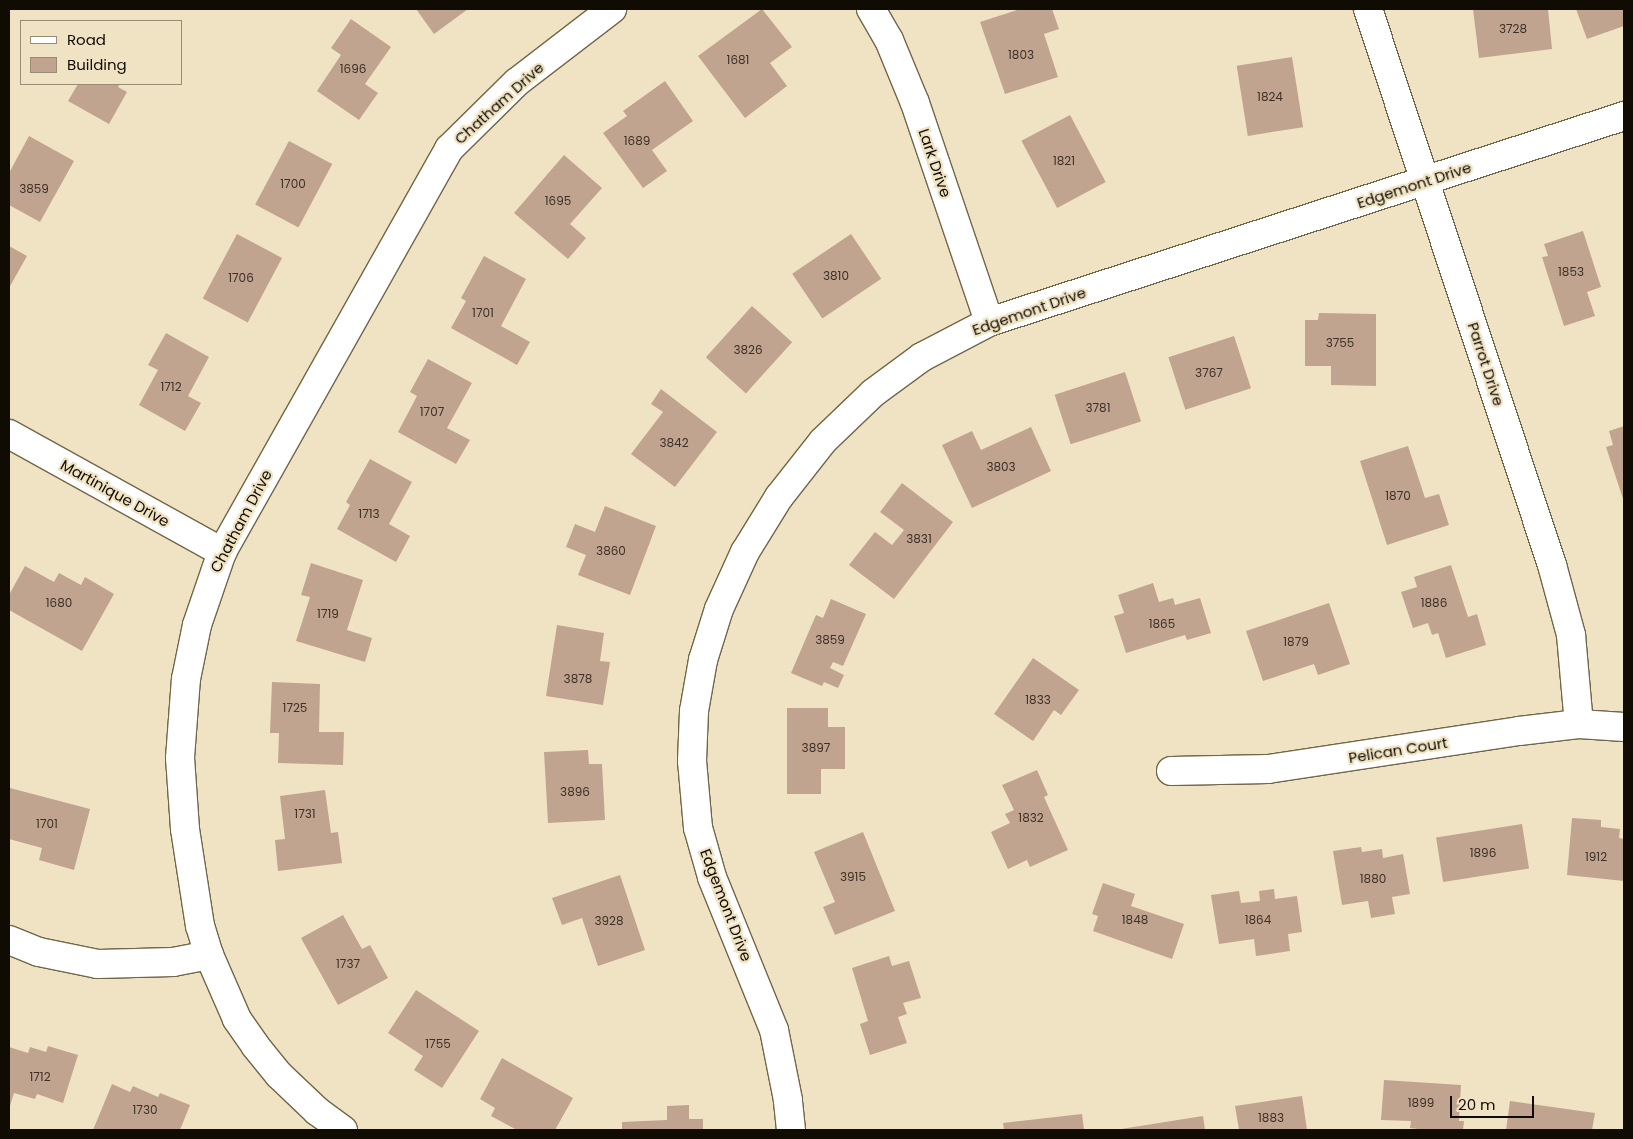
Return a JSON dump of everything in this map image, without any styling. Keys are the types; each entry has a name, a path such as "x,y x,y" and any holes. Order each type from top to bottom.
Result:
{"street":[{"name":"Chatham Drive","path":"343,1130 286,1081 255,1045 237,1019 208,955 200,926 186,839 180,758 186,679 197,625 222,552 449,149 517,82 612,9"},
{"name":"Lark Drive","path":"871,9 889,40 915,102 989,322"},
{"name":"Parrot Drive","path":"1368,9 1554,574 1571,635 1579,724"},
{"name":"Edgemont Drive","path":"790,1130 788,1100 774,1030 712,877 698,828 692,761 694,711 703,660 719,609 745,552 779,497 823,441 874,393 922,357 989,322 1624,116"},
{"name":"Martinique Drive","path":"9,434 222,552"},
{"name":"Pelican Court","path":"1171,771 1268,769 1579,724 1624,727"},
{"path":"9,940 39,952 98,964 173,962 208,955"}],"building":[{"path":"416,9 468,9 434,34"},
{"path":"762,9 792,47 770,63 787,86 745,118 698,56"},
{"path":"1020,9 1052,9 1059,29 1044,34 1058,77 1005,94 980,22"},
{"path":"1473,9 1548,9 1552,49 1479,58"},
{"path":"1576,9 1624,9 1624,26 1587,39"},
{"path":"351,19 391,47 365,84 378,93 359,120 317,91 341,55 331,48"},
{"path":"1292,57 1303,127 1248,136 1237,66"},
{"path":"665,81 693,121 652,150 667,171 643,188 603,133 627,116 623,111"},
{"path":"77,85 119,85 118,87 127,92 109,124 68,101"},
{"path":"1070,115 1106,182 1057,208 1021,141"},
{"path":"29,136 74,161 40,222 9,205 9,173"},
{"path":"289,141 332,164 298,228 255,205"},
{"path":"564,155 602,188 570,224 586,238 568,259 514,213"},
{"path":"1583,231 1601,287 1587,292 1595,316 1564,326 1542,257 1548,256 1544,244"},
{"path":"237,234 282,258 248,322 203,298"},
{"path":"851,234 881,279 822,318 792,274"},
{"path":"9,246 27,256 9,288"},
{"path":"484,256 526,279 501,326 530,342 517,365 451,328 466,301 461,298"},
{"path":"752,306 792,342 746,393 706,357"},
{"path":"1319,313 1376,314 1376,386 1331,385 1331,366 1305,366 1305,320 1318,320"},
{"path":"166,333 209,357 188,396 201,403 185,431 139,405 158,370 148,365"},
{"path":"1234,336 1251,388 1185,410 1168,357"},
{"path":"428,359 472,383 447,428 470,440 456,464 398,432 417,396 410,392"},
{"path":"1125,372 1141,421 1071,444 1055,395"},
{"path":"661,389 717,432 675,487 631,454 663,412 651,404"},
{"path":"1624,426 1624,502 1606,447 1613,445 1609,431"},
{"path":"1031,427 1051,471 972,508 942,445 972,431 981,450"},
{"path":"1408,446 1425,498 1439,494 1449,525 1387,545 1360,461"},
{"path":"370,459 412,482 389,524 410,536 396,562 337,529 350,505 346,502"},
{"path":"902,483 953,522 894,599 849,565 875,532 892,545 904,530 880,512"},
{"path":"605,506 656,526 630,595 578,575 586,555 566,547 575,524 595,532"},
{"path":"311,563 363,580 347,630 372,638 365,662 296,641 310,597 301,595"},
{"path":"1451,565 1468,617 1477,614 1486,645 1446,658 1438,633 1432,635 1428,623 1413,628 1401,592 1417,587 1414,577"},
{"path":"25,566 54,582 59,573 81,585 85,577 114,594 82,651 9,610 9,595"},
{"path":"1153,583 1159,602 1173,598 1175,605 1200,598 1211,633 1187,640 1185,635 1126,653 1114,616 1124,613 1118,595"},
{"path":"831,599 866,614 843,666 833,662 830,668 844,675 838,688 824,682 822,686 791,673 816,615 823,618"},
{"path":"1329,603 1350,664 1318,675 1314,664 1263,681 1246,631"},
{"path":"557,625 604,633 600,661 610,662 603,705 546,696"},
{"path":"1033,658 1079,690 1061,715 1054,710 1033,741 994,714"},
{"path":"272,682 320,684 319,732 344,732 343,765 278,763 279,733 270,733"},
{"path":"787,708 828,708 828,727 845,727 845,769 821,769 821,794 787,794"},
{"path":"588,750 589,764 602,764 605,820 548,823 544,752"},
{"path":"1037,770 1048,795 1044,797 1068,850 1030,867 1027,860 1008,869 991,832 1010,823 1005,814 1014,810 1002,785"},
{"path":"10,788 90,809 74,870 39,860 42,848 9,839"},
{"path":"325,790 331,833 338,832 342,863 278,871 275,840 285,839 280,796"},
{"path":"1572,818 1601,820 1601,827 1620,829 1619,838 1624,839 1624,881 1567,875"},
{"path":"1522,824 1529,868 1443,882 1436,838"},
{"path":"863,832 895,911 835,935 823,907 835,902 814,852"},
{"path":"1361,847 1362,852 1382,849 1383,858 1403,854 1410,894 1392,897 1395,914 1371,918 1368,901 1342,905 1333,851"},
{"path":"620,875 645,950 598,966 582,918 562,925 552,898"},
{"path":"1103,883 1135,894 1131,906 1184,924 1172,959 1093,931 1098,916 1092,914"},
{"path":"1274,889 1275,899 1297,896 1302,932 1288,934 1290,951 1256,956 1254,939 1219,944 1211,895 1239,891 1241,903 1260,901 1259,891"},
{"path":"343,915 362,949 370,945 388,978 338,1005 301,938"},
{"path":"889,956 892,966 909,961 921,998 903,1003 907,1014 898,1017 907,1043 870,1055 860,1024 868,1021 852,968"},
{"path":"416,990 479,1031 442,1088 414,1070 423,1056 388,1033"},
{"path":"48,1046 78,1055 63,1103 37,1094 35,1099 14,1093 9,1109 9,1047 28,1053 30,1047 46,1052"},
{"path":"502,1058 573,1098 555,1130 517,1130 491,1116 495,1108 480,1099"},
{"path":"1384,1080 1461,1085 1459,1121 1464,1121 1463,1130 1426,1130 1410,1128 1411,1121 1381,1120"},
{"path":"112,1084 130,1092 133,1086 158,1097 160,1093 190,1105 180,1130 93,1130"},
{"path":"1302,1096 1307,1130 1239,1130 1235,1106"},
{"path":"1510,1101 1595,1113 1592,1130 1506,1130"},
{"path":"689,1105 689,1119 703,1119 703,1130 622,1130 622,1122 667,1120 667,1106"},
{"path":"1082,1114 1084,1130 1004,1130 1003,1123"},
{"path":"1203,1116 1205,1130 1121,1130 1121,1129"}]}
